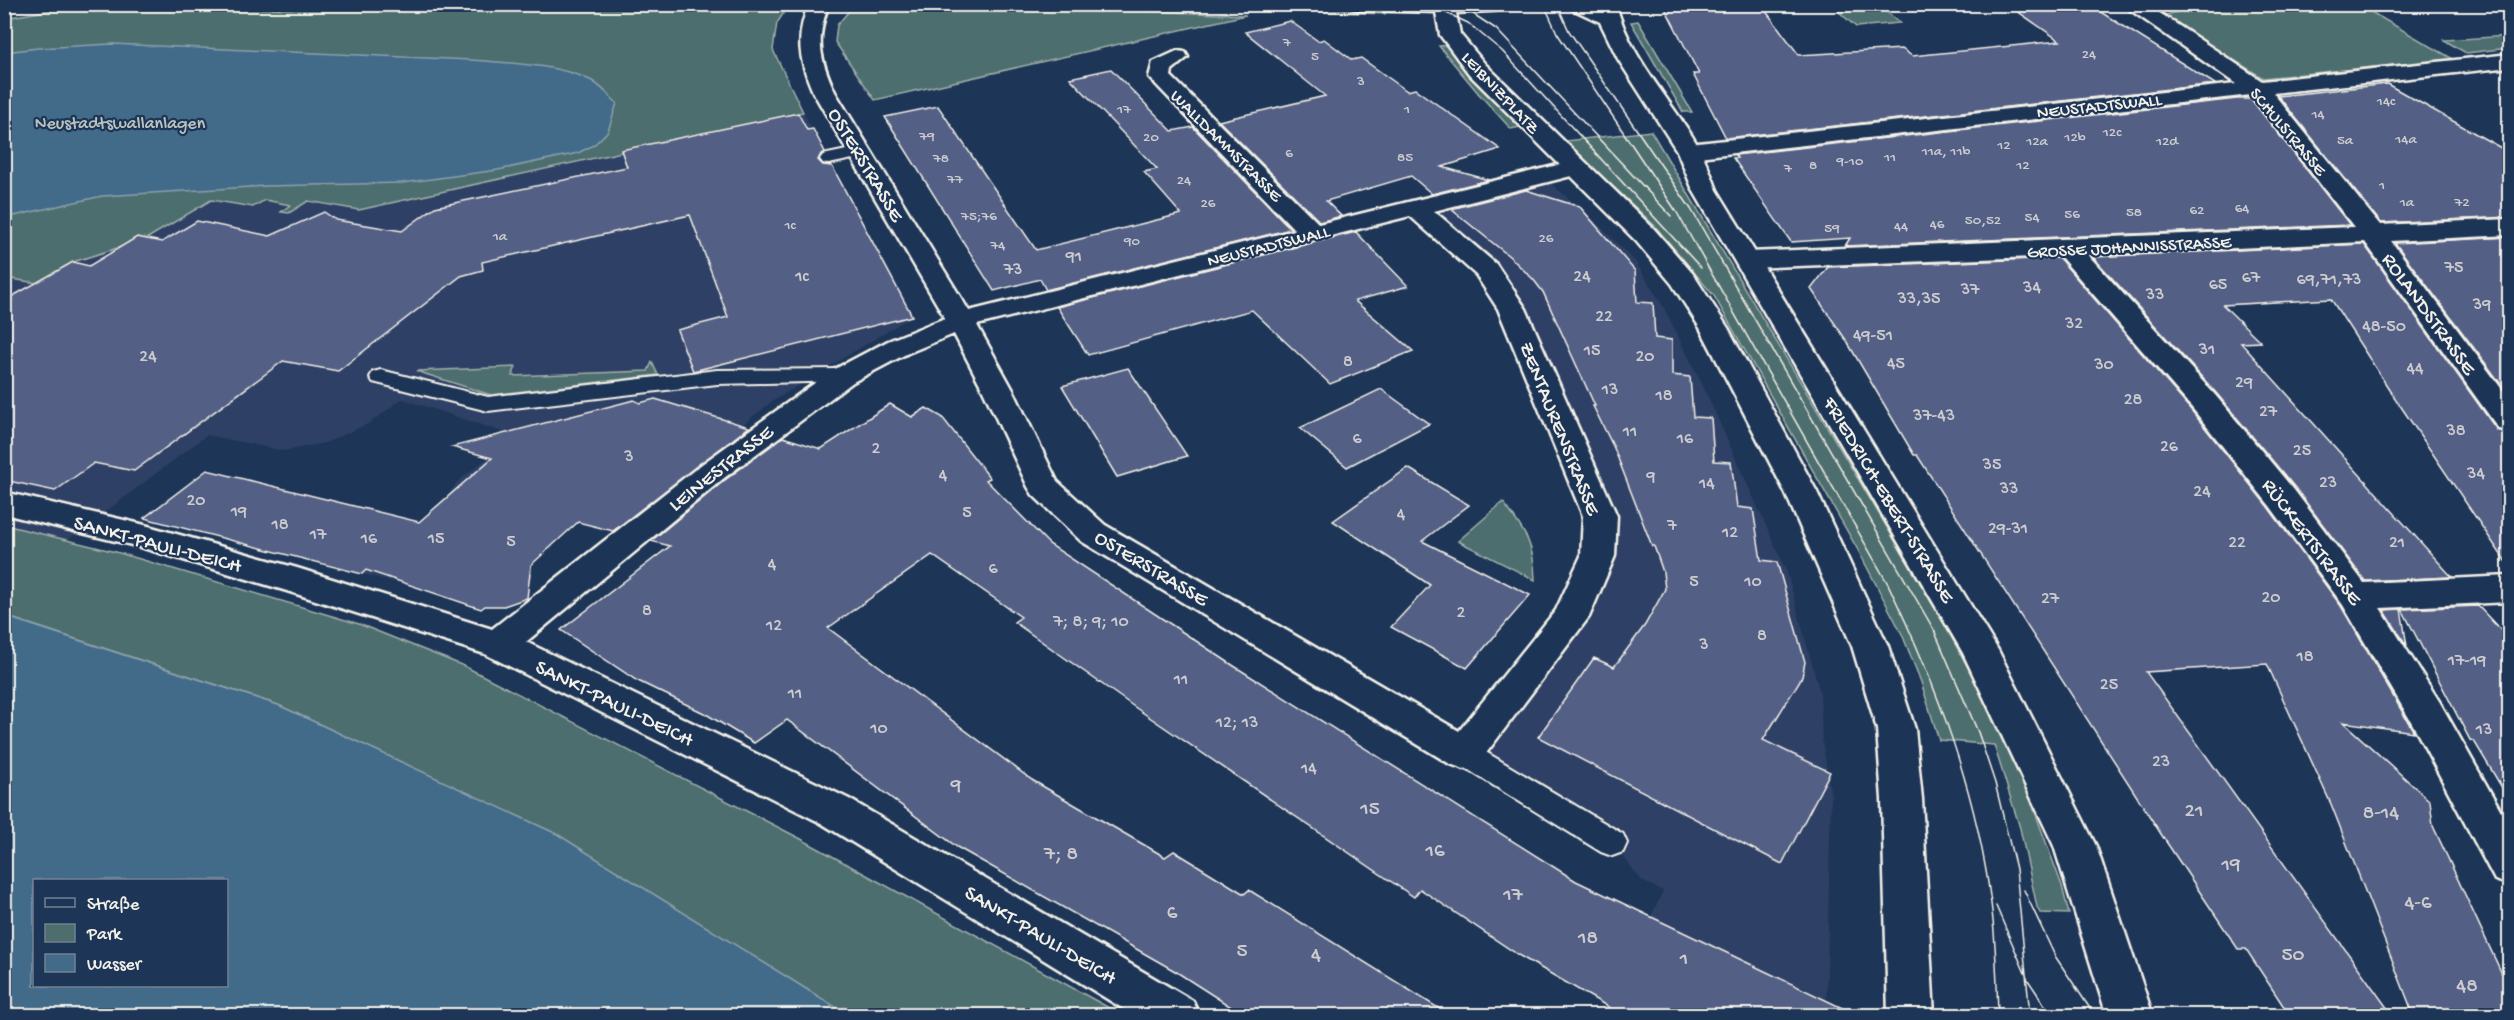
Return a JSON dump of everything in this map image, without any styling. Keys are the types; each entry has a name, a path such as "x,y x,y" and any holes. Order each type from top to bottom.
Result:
{"street":[{"name":"OSTERSTRASSE","path":"819,4 808,40 810,58 824,92 961,321 998,390 1044,487 1093,533 1464,753"},
{"path":"1359,4 1447,6 1506,4"},
{"path":"1577,4 1607,11"},
{"name":"SCHULSTRASSE","path":"2132,4 2256,87 2372,234"},
{"name":"LEIBNIZPLATZ","path":"1447,6 1450,35 1476,69 1574,168"},
{"name":"FRIEDRICH-EBERT-STRASSE","path":"1607,11 1627,53 1689,151 1705,190 1980,650 2075,846 2130,1016"},
{"name":"WALLDAMMSTRASSE","path":"1177,57 1161,67 1160,77 1314,234"},
{"name":"NEUSTADTSWALL","path":"1689,151 2510,60"},
{"path":"1574,168 1645,235 1683,280 1714,328 1801,492 1870,646 1896,729 1902,799 1911,1016"},
{"name":"NEUSTADTSWALL","path":"961,321 1574,168"},
{"name":"ZENTAURENSTRASSE","path":"1416,208 1486,270 1512,309 1600,516 1598,556 1571,616 1464,753"},
{"name":"GROSSE JOHANNISSTRASSE","path":"1748,260 1863,258 2510,227"},
{"name":"ROLANDSTRASSE","path":"2372,234 2510,422"},
{"name":"RÜCKERTSTRASSE","path":"2068,249 2218,420 2282,498 2355,596 2426,712 2510,867"},
{"name":"LEINESTRASSE","path":"498,644 713,471 843,376 898,347 961,321"},
{"name":"SANKT-PAULI-DEICH","path":"4,503 141,536 297,581 498,644 835,811 1177,1016"},
{"path":"2355,596 2510,589"}],"lane":[{"path":"829,159 861,152"},
{"path":"381,377 488,404 717,377 843,376"},
{"name":"OSTERSTRASSE","path":"1464,753 1612,843"}],"shaded area":[{"path":"803,112 914,315 773,401 608,530 523,505 433,558 404,584 362,574 446,498 457,482 515,436 402,399 370,423 325,443 284,451 207,435 68,540 5,525 5,278 37,282 73,262 146,239 211,200 253,207 265,200 291,205 308,201 359,210"},
{"path":"1542,176 1594,220 1635,261 1663,306 1704,388 1787,572 1820,693 1822,739 1831,796 1826,1015 1605,1015 1663,891 1642,881 1612,843 1464,753 1598,556 1512,309 1416,208"}],"green space":[{"name":"Neustadtswallanlagen","path":"359,4 513,4 625,8 627,4 789,5 777,23 773,50 803,112 359,210 308,201 289,213 281,212 290,205 265,200 253,207 211,200 146,239 73,262 37,283 5,278 5,18 69,7 353,9"},
{"path":"854,5 998,5 1246,15 875,100 835,42 837,25"},
{"path":"1170,5 1243,5 1386,11 1385,14"},
{"path":"2359,5 2453,59 2263,78 2162,16 2196,7"},
{"path":"1881,7 1900,23 1856,27 1838,11"},
{"path":"1638,21 1692,112 1683,112 1631,22"},
{"path":"2509,36 2509,48 2466,53 2444,40"},
{"path":"1447,45 1520,127 1511,129 1479,94 1439,46"},
{"path":"1651,131 1942,620 1995,717 2028,793 2062,886 2069,914 2040,913 2037,907 2020,828 1994,745 1939,740 1921,682 1902,634 1859,552 1714,296 1655,226 1565,141"},
{"path":"652,362 658,375 491,395 416,371 516,367 512,376 648,371"},
{"path":"1503,502 1527,538 1533,556 1535,580 1458,541"},
{"path":"5,525 116,552 359,624 464,666 801,839 1122,1015 848,1015 556,834 278,705 5,616"}],"water":[{"path":"112,44 471,60 533,65 579,75 602,88 617,103 608,131 594,145 578,153 498,170 402,183 266,186 102,196 5,218 5,52"},
{"path":"4,616 278,705 557,834 848,1015 5,1015"}],"building":[{"path":"1663,4 1762,6 1799,55 1902,49 1912,56 2060,41 2007,4 2088,4 2215,84 1726,138 1693,74 1699,74"},
{"path":"1290,21 1318,41 1324,39 1352,60 1361,58 1407,91 1415,89 1500,149 1442,167 1489,180 1432,194 1411,176 1326,201 1341,216 1320,222 1219,121 1325,96 1245,32"},
{"path":"1111,69 1172,131 1193,127 1291,229 1046,290 1040,279 994,291 885,117 938,106 1036,250 1181,214 1144,172 1157,169 1070,78"},
{"path":"2387,84 2510,153 2510,217 2381,223 2278,96"},
{"path":"2251,99 2350,225 1845,246 1850,238 1791,242 1733,158 1737,158 1735,155"},
{"path":"798,113 807,130 813,129 825,152 818,160 823,165 832,166 912,316 693,371 677,330 728,317 690,215 482,262 483,270 461,276 338,371 283,361 134,471 94,463 55,491 4,480 4,301 73,262 89,266 137,237 162,242 197,221 270,236 324,212 336,220 402,231 435,207 627,167 621,150"},
{"path":"1526,190 1580,207 1635,271 1637,302 1653,303 1655,338 1672,340 1672,375 1690,377 1693,417 1711,418 1714,461 1731,462 1737,507 1753,509 1761,560 1777,562 1805,662 1802,677 1763,740 1830,772 1782,864 1538,737 1594,658 1614,667 1645,625 1665,589 1663,572 1654,546 1652,546 1614,448 1543,292 1509,256 1451,209"},
{"path":"1356,232 1408,286 1355,301 1413,351 1330,384 1252,310 1088,355 1057,307"},
{"path":"2510,237 2510,396 2395,243"},
{"path":"2364,244 2497,430 2510,434 2510,568 2331,299 2223,305 2261,342 2241,343 2452,577 2365,581 2296,489 2217,394 2093,257"},
{"path":"2059,258 2191,410 2268,507 2341,606 2414,732 2343,722 2430,801 2433,826 2510,991 2510,1016 2414,1016 2331,804 2267,664 2146,672 2393,1016 2290,1016 2246,949 2238,949 2163,837 1917,455 1914,455 1846,340 1811,289 1828,267"},
{"path":"1128,368 1187,456 1117,477 1062,386"},
{"path":"1381,389 1429,424 1347,467 1300,428"},
{"path":"655,399 749,427 613,531 578,522 531,565 527,598 504,606 485,606 481,609 366,570 362,574 144,518 207,470 419,522 492,458 452,447 634,400 640,403"},
{"path":"890,404 912,417 926,408 942,417 990,478 986,480 1049,544 1234,666 1576,881 1859,1016 1624,1016 1520,956 1420,889 1414,897 1133,706 1014,622 1021,617 932,555 828,628 1032,780 1165,857 1174,851 1244,894 1249,890 1451,1016 1245,1016 1175,971 957,847 787,720 754,743 706,714 636,680 561,630 670,546 651,541 725,480 783,437 821,449"},
{"path":"1408,468 1469,505 1422,541 1530,595 1467,668 1391,627 1430,585 1333,521"},
{"path":"2478,606 2510,640 2510,801 2474,741 2470,740 2402,609"},
{"path":"2401,609 2407,646 2384,610"}],"tram line":[{"path":"1427,4 1468,23 1502,51 1701,268"},
{"path":"1458,4 1496,29 1671,216"},
{"path":"1544,4 1557,33 1676,211 1888,584 1906,622 1952,739 1975,820 1993,917 1998,1016"},
{"path":"1557,4 1569,31 1691,209 1934,630 1978,732 1995,783 2016,869 2026,976"},
{"path":"2024,890 2055,956 2095,1016"},
{"path":"1996,906 2026,976"},
{"path":"2026,976 2052,1016"},
{"path":"2026,976 2030,1016"}]}
